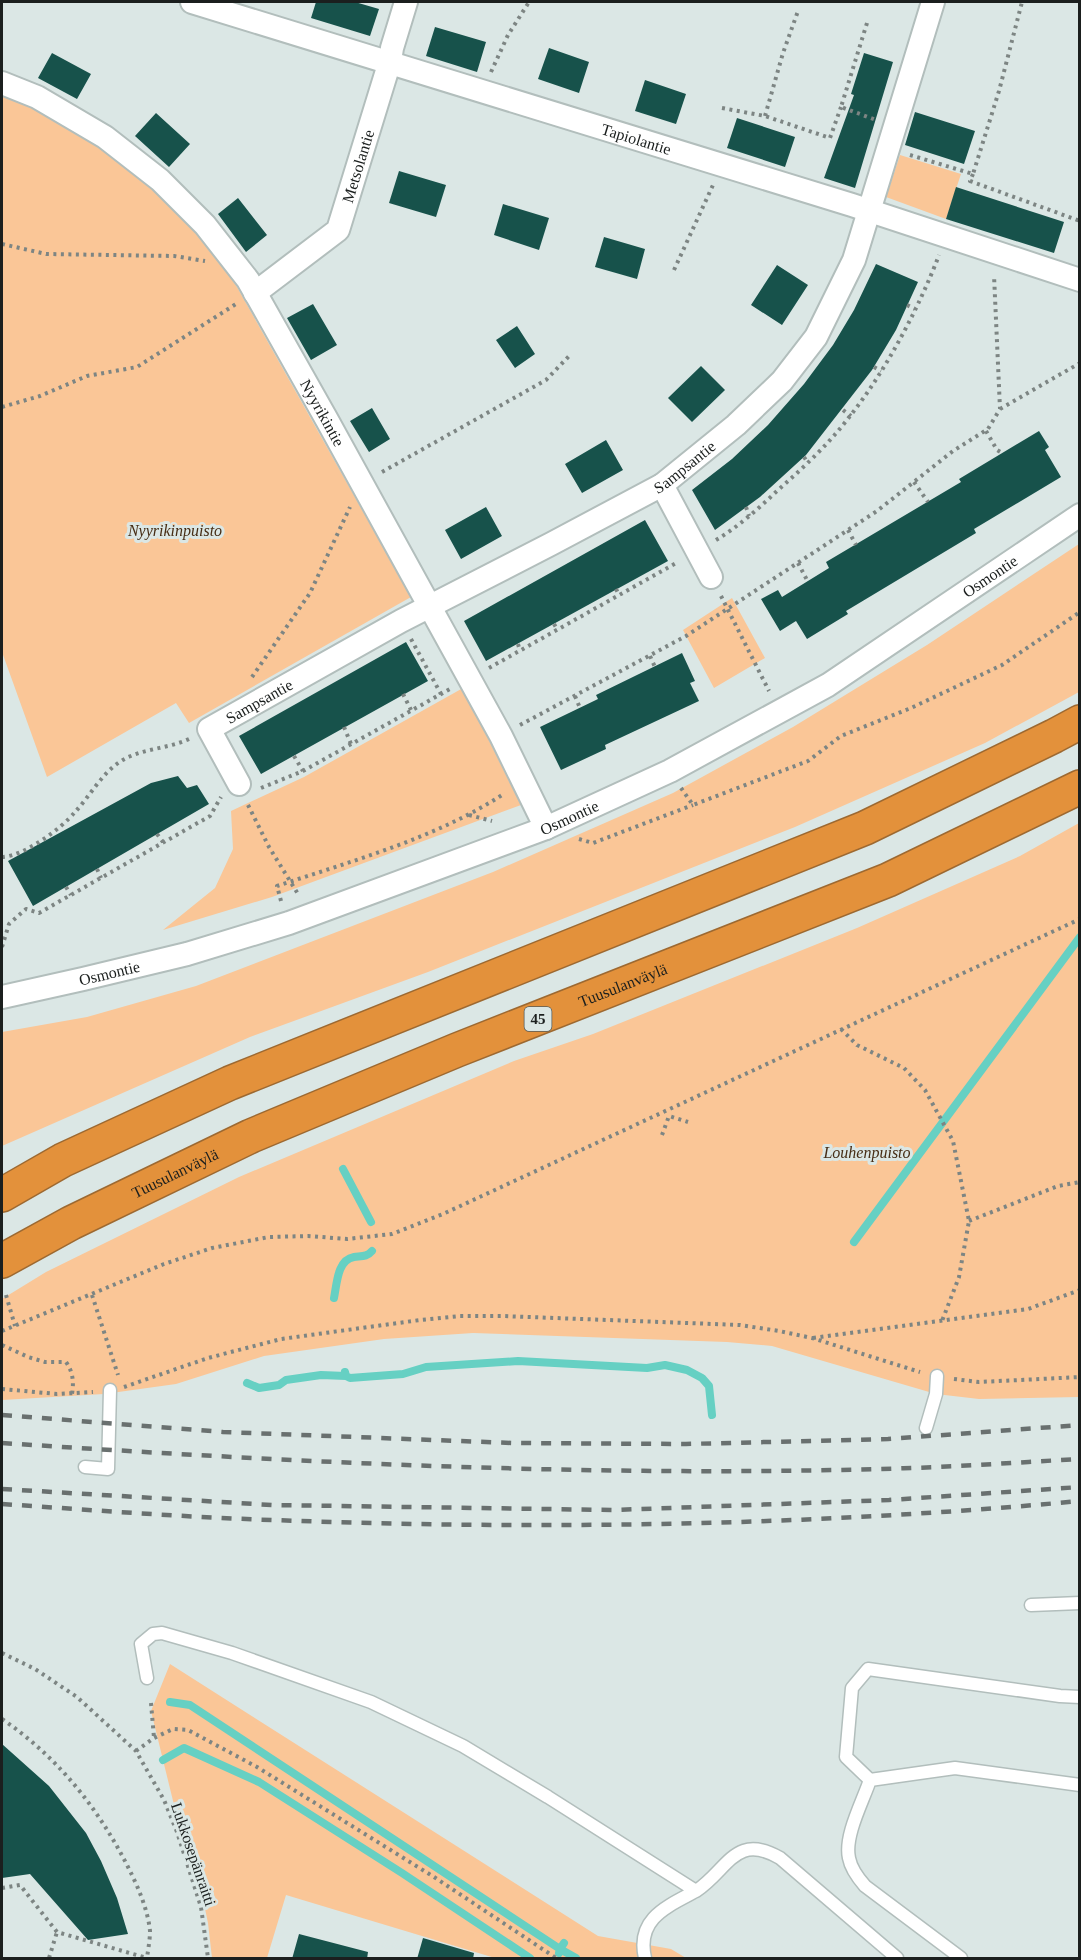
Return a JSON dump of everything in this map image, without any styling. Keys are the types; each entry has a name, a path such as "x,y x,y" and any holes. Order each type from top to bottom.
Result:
{"highway":[{"path":"2,1182 63,1160 230,1083 865,828 1080,722"},
{"name":"Tuusulanväylä","path":"2,1261 71,1223 250,1136 457,1050 888,880 1080,787"},
{"path":"2,1195 63,1160"}],"street":[{"name":"Tapiolantie","path":"192,2 870,211 1080,280"},
{"name":"Metsolantie","path":"255,292 338,230 390,62 406,2"},
{"name":"Sampsantie","path":"209,729 401,621 662,485 736,425 782,381 816,337 854,260 933,2"},
{"name":"Nyyrikintie","path":"2,83 37,97 105,136 167,188 205,225 236,265 255,292 430,606 524,780 546,828"},
{"path":"662,485 711,577"},
{"name":"Osmontie","path":"2,997 187,954 268,930 546,828 670,771 828,685 1080,515"},
{"path":"209,729 245,783"}],"lane":[{"path":"926,1428 936,1394 937,1376"},
{"path":"85,1467 108,1469 115,1389"},
{"path":"1031,1605 1080,1603"},
{"path":"147,1678 141,1644 153,1635 162,1633 232,1653 371,1702 462,1746 548,1797 696,1891"},
{"path":"870,1780 846,1756 852,1689 868,1669 1080,1697"},
{"path":"870,1780 955,1768 1080,1785"},
{"path":"870,1780 850,1838 848,1856 854,1874 865,1886 961,1959"},
{"path":"645,1959 642,1948 646,1927 662,1909 710,1882 722,1865 736,1854 749,1849 766,1850 780,1858 897,1959"}],"path":[{"path":"489,75 508,35 529,2"},
{"path":"1022,2 999,91 970,181 1080,221"},
{"path":"765,116 783,53 798,12"},
{"path":"723,108 765,116 830,138 867,23"},
{"path":"841,107 880,122"},
{"path":"889,148 973,174"},
{"path":"674,270 722,165"},
{"path":"2,947 9,924 26,909 39,913 210,816 229,783 274,782 303,771 697,551 749,516 808,463 851,416 881,371 915,309 926,288 946,235"},
{"path":"2,244 46,254 174,256 236,265"},
{"path":"993,252 1000,409"},
{"path":"2,407 40,396 87,376 137,367 255,292"},
{"path":"907,305 915,309"},
{"path":"239,713 235,702 310,593 362,484 546,380 571,354"},
{"path":"501,736 687,636 729,610 848,530 953,451 986,430 1000,409 1080,363"},
{"path":"874,367 881,371"},
{"path":"843,410 851,416"},
{"path":"986,430 997,450 1002,453"},
{"path":"804,457 808,463"},
{"path":"914,482 928,502"},
{"path":"746,507 749,516"},
{"path":"848,530 856,545"},
{"path":"663,564 665,569"},
{"path":"798,564 808,582"},
{"path":"711,577 768,688 777,714"},
{"path":"616,589 619,595"},
{"path":"574,837 593,843 808,761 841,736 911,708 1002,665 1080,612"},
{"path":"401,621 419,660 441,693"},
{"path":"554,624 557,630"},
{"path":"518,644 520,651"},
{"path":"650,656 655,667"},
{"path":"403,694 411,710"},
{"path":"575,696 580,708"},
{"path":"344,727 351,744"},
{"path":"2,857 8,857 49,835 73,815 109,772 122,761 188,740 209,729"},
{"path":"294,756 303,771"},
{"path":"281,902 277,886 419,837 486,806 524,780"},
{"path":"245,783 274,782"},
{"path":"245,783 254,819 298,894"},
{"path":"680,786 693,806"},
{"path":"468,814 492,821"},
{"path":"157,834 163,842"},
{"path":"97,869 100,878"},
{"path":"66,887 71,895"},
{"path":"2,1331 164,1264 212,1248 269,1237 308,1236 346,1239 392,1234 443,1214 1080,919"},
{"path":"841,1029 857,1045 904,1068 925,1090 953,1141 969,1221 959,1277 942,1321"},
{"path":"663,1135 669,1116 668,1110"},
{"path":"669,1116 688,1122"},
{"path":"969,1221 1058,1186 1080,1182"},
{"path":"813,1338 1028,1309 1080,1290"},
{"path":"92,1295 115,1389"},
{"path":"6,1296 15,1326"},
{"path":"2,1389 72,1394 115,1389 208,1358 281,1339 460,1316 740,1325 813,1338 937,1376 979,1382 1080,1377"},
{"path":"2,1345 45,1362 66,1362 74,1384 72,1394"},
{"name":"Lukkosepänraitti","path":"2,1653 35,1669 77,1697 136,1751 164,1800 177,1832 201,1907 208,1959"},
{"path":"151,1703 154,1738"},
{"path":"2,1719 38,1746 59,1766 109,1831 136,1884 144,1908 150,1932 147,1958 57,1932 20,1885 2,1888"},
{"path":"136,1751 154,1738 173,1729 188,1730 257,1767 434,1877 556,1959"},
{"path":"49,1959 57,1932"}],"green space":[{"name":"Nyyrikinpuisto","path":"2,91 100,145 153,187 199,230 237,287 411,597 189,723 176,703 47,777 2,652"},
{"path":"900,155 961,174 946,219 886,197"},
{"path":"1079,544 1079,692 985,743 795,827 428,972 250,1037 2,1146 2,1032 87,1017 196,986 493,872 673,793 793,727 927,645"},
{"path":"732,598 765,658 714,688 683,630"},
{"path":"463,688 521,805 272,897 163,930 215,888 233,849 231,811 304,777"},
{"name":"Louhenpuisto","path":"1079,823 1079,1397 979,1399 936,1394 772,1346 727,1342 473,1333 384,1339 264,1356 176,1384 104,1394 2,1400 2,1299 46,1272 239,1177 514,1061 593,1034 857,928 1020,856"},
{"path":"170,1664 598,1936 671,1949 686,1958 495,1958 286,1895 267,1958 212,1958 208,1923 198,1875 176,1813 151,1711"}],"building":[{"path":"316,2 355,2 379,9 370,36 311,18"},
{"path":"435,27 486,42 477,72 426,56"},
{"path":"549,48 589,62 579,93 538,79"},
{"path":"52,53 91,74 77,99 38,78"},
{"path":"864,53 893,62 855,188 824,178 854,95 851,94"},
{"path":"645,80 686,94 676,124 635,111"},
{"path":"915,112 975,131 964,164 905,145"},
{"path":"156,113 190,144 169,167 135,136"},
{"path":"737,118 795,137 785,167 727,148"},
{"path":"399,171 446,185 436,217 389,203"},
{"path":"956,187 1064,222 1054,253 946,219"},
{"path":"238,198 267,235 246,252 218,214"},
{"path":"503,204 549,218 539,250 494,235"},
{"path":"604,237 645,249 637,279 595,267"},
{"path":"876,264 918,282 896,330 872,370 806,455 760,497 715,530 692,490 732,459 768,425 804,384 833,345 854,310"},
{"path":"777,265 808,285 782,325 751,305"},
{"path":"313,304 337,345 311,360 287,318"},
{"path":"517,326 535,354 515,368 496,340"},
{"path":"701,366 725,390 692,422 668,398"},
{"path":"372,408 390,439 369,452 350,421"},
{"path":"1039,431 1049,447 1045,450 1061,477 974,529 976,533 846,611 848,614 807,639 796,621 780,631 761,599 778,590 782,597 829,568 826,562 961,482 959,479"},
{"path":"606,440 623,470 582,493 565,464"},
{"path":"486,507 502,536 461,559 445,530"},
{"path":"645,520 668,561 486,661 464,621"},
{"path":"406,642 428,681 261,774 239,736"},
{"path":"682,653 695,681 690,683 699,701 605,745 606,749 561,770 540,727 598,699 596,695"},
{"path":"178,776 187,788 197,785 209,804 33,906 8,861 151,783"},
{"path":"2,1744 49,1786 86,1833 117,1898 128,1934 88,1940 30,1874 2,1878"},
{"path":"299,1934 368,1952 367,1959 292,1959"},
{"path":"423,1938 474,1953 473,1959 417,1959"}],"waterway":[{"path":"854,1242 1080,937"},
{"path":"343,1169 371,1222"},
{"path":"334,1298 339,1273 344,1263 348,1259 366,1255 372,1251"},
{"path":"345,1372 350,1378 403,1374 426,1367 518,1361 647,1368 665,1365 687,1370 702,1378 709,1386 712,1415"},
{"path":"247,1383 259,1388 279,1385 286,1380 321,1375 346,1376"},
{"path":"170,1702 190,1705 560,1949 559,1953"},
{"path":"163,1760 184,1748 259,1782 530,1958"},
{"path":"564,1943 560,1949 576,1958"}],"railway":[{"path":"2,1415 223,1432 513,1443 686,1444 888,1439 1080,1425"},
{"path":"2,1443 229,1457 570,1470 798,1471 1080,1459"},
{"path":"2,1489 272,1505 614,1510 889,1500 1080,1487"},
{"path":"2,1504 272,1520 575,1525 777,1521 1080,1501"}]}
